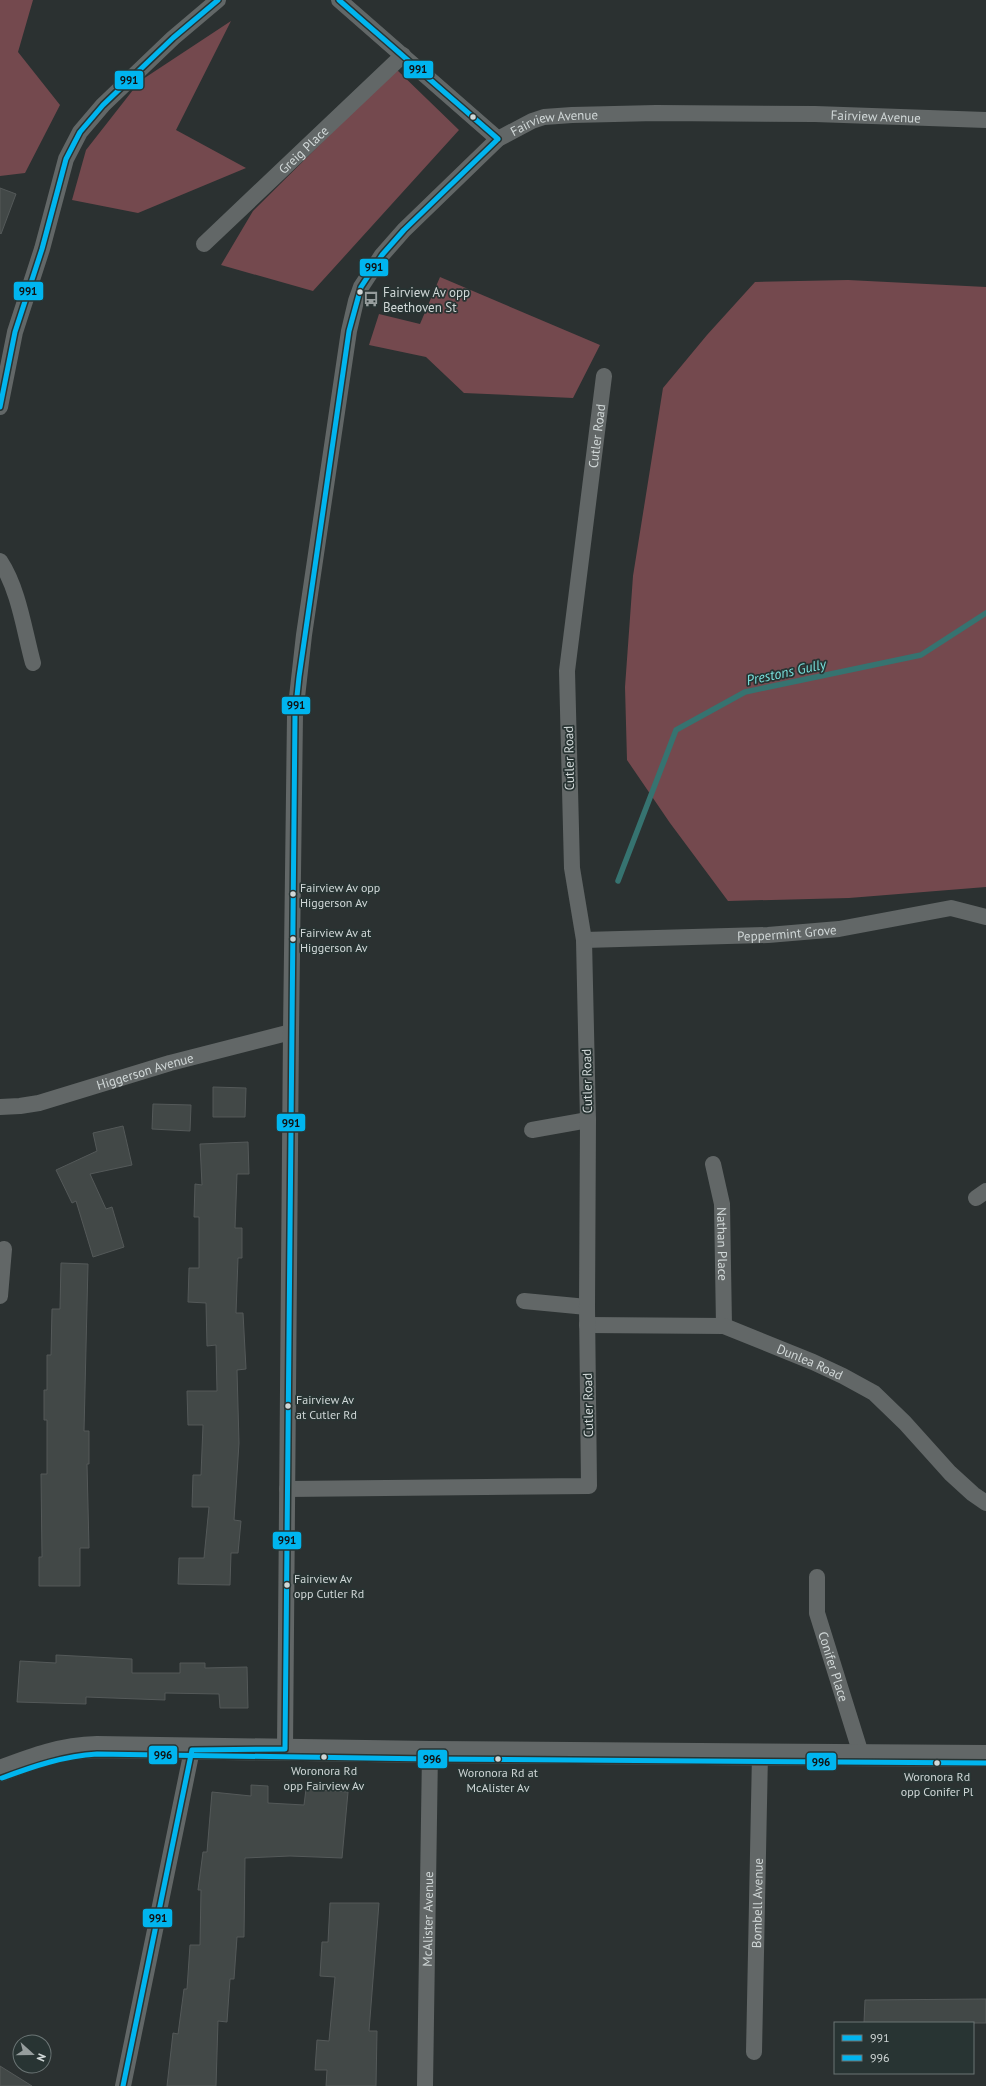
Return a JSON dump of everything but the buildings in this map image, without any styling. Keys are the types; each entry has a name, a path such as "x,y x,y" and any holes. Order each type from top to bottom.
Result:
{"street":[{"path":"0,407 15,332 42,249 66,159 80,132 103,105 184,28 218,0"},
{"path":"339,0 498,139"},
{"name":"Greig Place","path":"204,244 402,55"},
{"name":"Fairview Avenue","path":"285,1749 295,715 306,621 349,331 356,301 369,273 382,255 404,230 498,139 532,121 572,114 816,114 986,120"},
{"name":"Cutler Road","path":"287,1489 589,1486 587,1325 588,1120 584,940 572,868 567,671 604,376"},
{"path":"0,561 6,571 19,608 33,663"},
{"name":"Peppermint Grove","path":"584,940 768,935 839,929 951,908 986,917"},
{"name":"Higgerson Avenue","path":"0,1107 39,1103 170,1063 291,1032"},
{"path":"532,1130 588,1120"},
{"name":"Nathan Place","path":"713,1164 722,1204 724,1326"},
{"path":"0,1296 4,1249"},
{"path":"524,1301 587,1307"},
{"name":"Dunlea Road","path":"587,1325 724,1326 843,1376 874,1393 905,1423 950,1473 973,1494 986,1503"},
{"name":"Conifer Place","path":"817,1577 817,1613 862,1754"},
{"path":"0,1771 52,1752 74,1748 986,1756"},
{"path":"123,2086 192,1750"},
{"name":"McAlister Avenue","path":"425,2086 430,1752"},
{"name":"Bombell Avenue","path":"754,2052 760,1754"}],"shaded area":[{"path":"0,0 33,0 18,52 60,105 25,173 0,176"},
{"path":"231,21 176,130 246,168 138,213 72,200 86,150 140,81"},
{"path":"396,69 459,130 313,291 221,265 253,211"},
{"path":"440,277 600,345 573,398 464,393 426,357 369,345 379,314 420,324"},
{"path":"848,280 986,287 986,887 849,898 728,901 670,823 627,760 625,687 633,576 663,388 707,335 755,282"}],"waterway":[{"name":"Prestons Gully","path":"618,881 676,730 745,692 921,655 986,613"}],"transit line":[{"name":"991","path":"0,407 15,332 42,249 66,159 80,132 103,105 173,38 218,0"},
{"name":"991","path":"339,0 498,139"},
{"name":"991","path":"285,1749 295,715 299,677 349,331 361,287 382,255 404,230 498,139"},
{"name":"991","path":"192,1750 285,1749"},
{"name":"991","path":"123,2086 192,1750"},
{"name":"996","path":"2,1778 49,1762 97,1754 430,1759 986,1763"}],"place":[{"name":"Fairview Av opp Beethoven St","path":"371,299"},
{"name":"Fairview Av opp Higgerson Av","path":"293,894"},
{"name":"Fairview Av at Higgerson Av","path":"293,939"},
{"name":"Fairview Av at Cutler Rd","path":"288,1406"},
{"name":"Fairview Av opp Cutler Rd","path":"287,1585"},
{"name":"Woronora Rd opp Fairview Av","path":"324,1757"},
{"name":"Woronora Rd at McAlister Av","path":"498,1759"},
{"name":"Woronora Rd opp Conifer Pl","path":"937,1763"}]}
